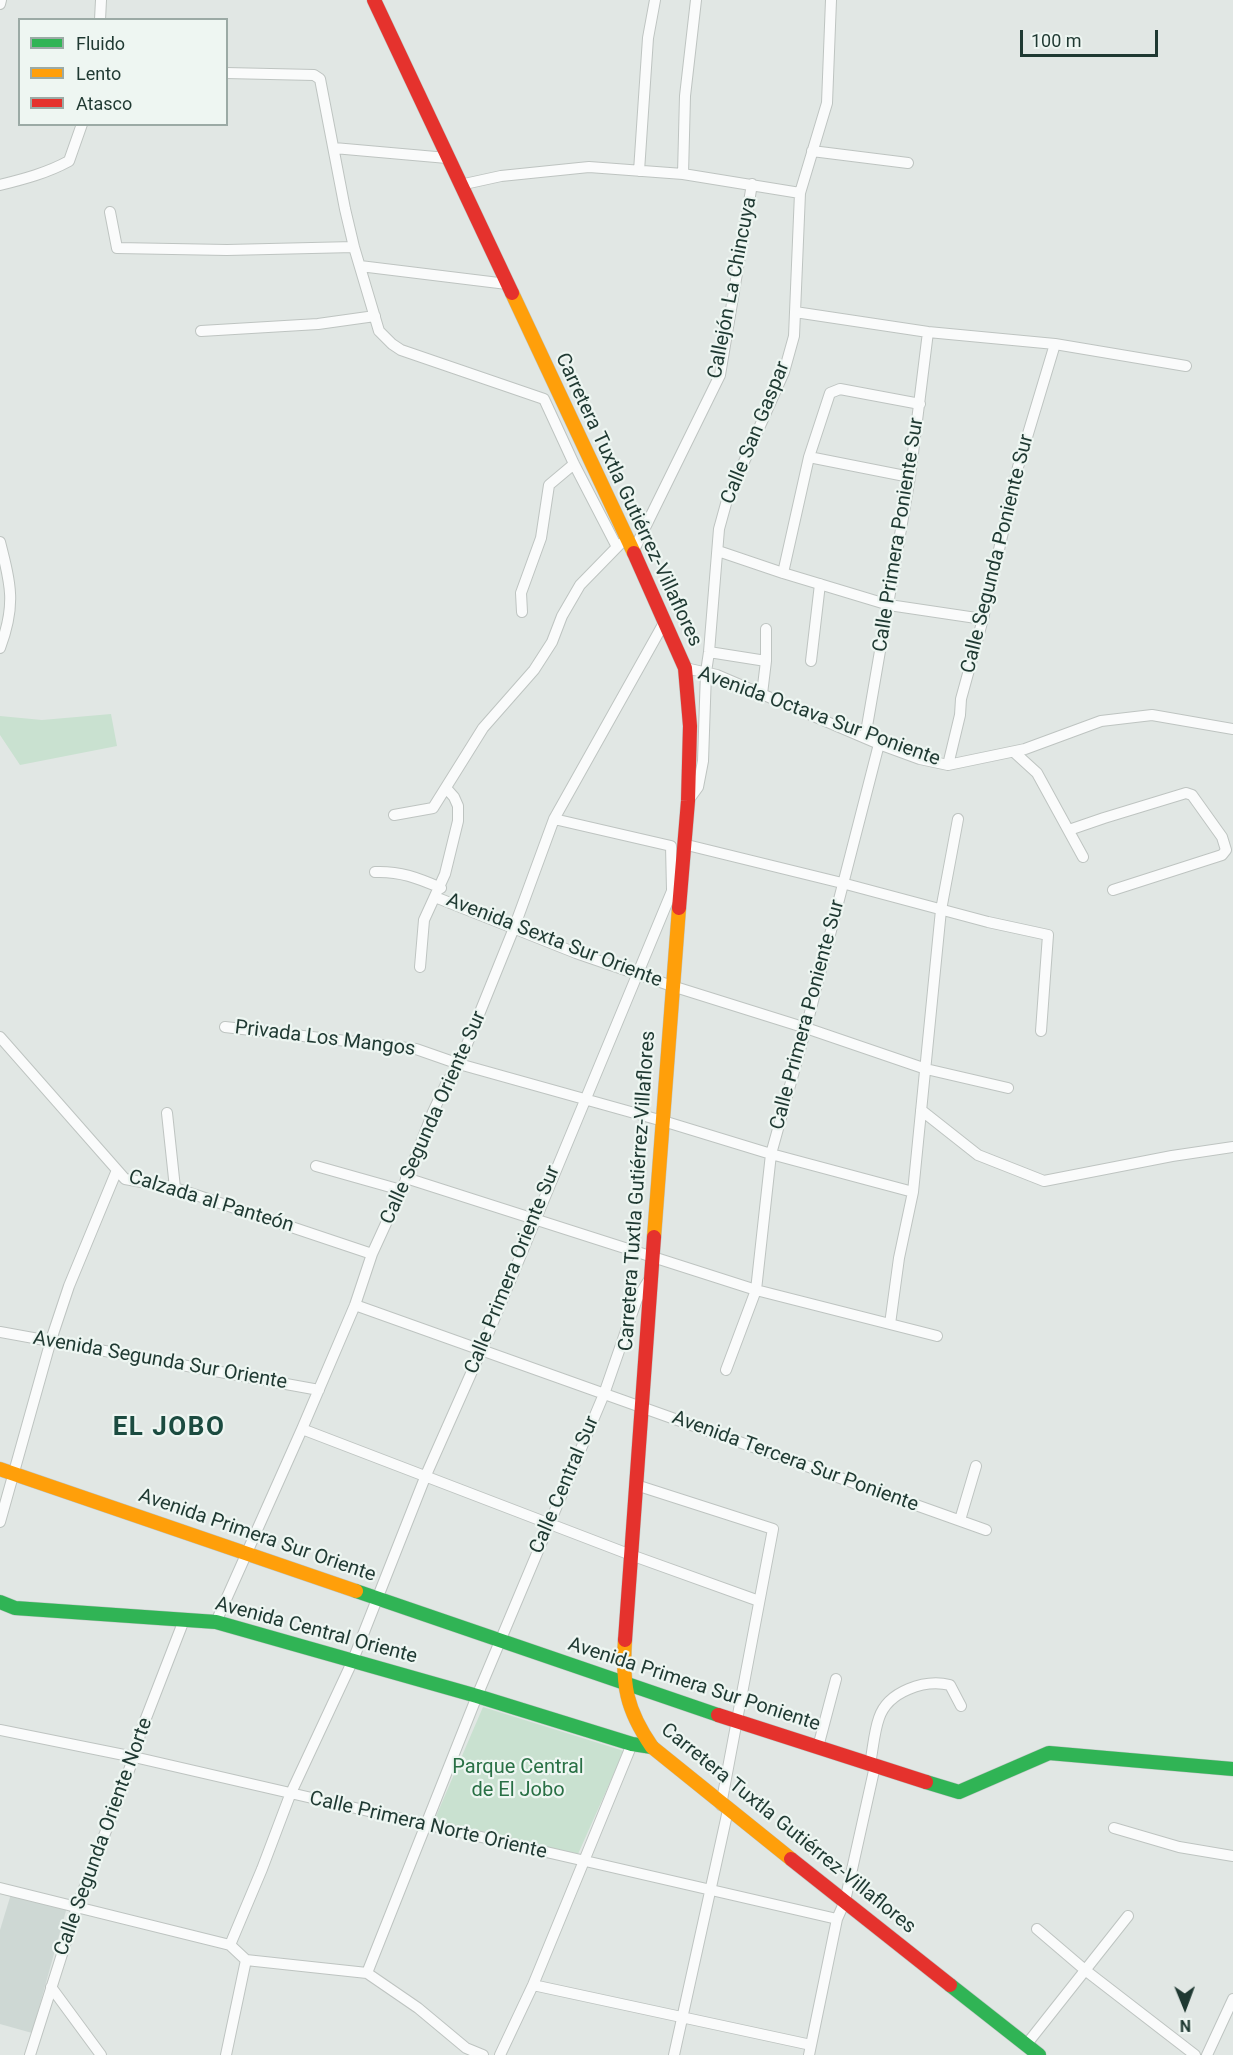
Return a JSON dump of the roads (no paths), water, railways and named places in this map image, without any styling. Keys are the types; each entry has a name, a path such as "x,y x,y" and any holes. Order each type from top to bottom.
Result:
{"main road":[{"name":"Carretera Tuxtla Gutiérrez-Villaflores","path":"374,0 626,546 665,621 685,668 690,726 688,801 677,845 672,986 623,1671 630,1708 639,1728 652,1747 724,1808 1039,2055"},
{"name":"Avenida Primera Sur Oriente","path":"6,1471 501,1640"},
{"name":"Avenida Central Oriente","path":"0,1602 15,1608 216,1622 652,1747"},
{"name":"Avenida Primera Sur Poniente","path":"501,1640 736,1721 959,1792 1048,1753 1233,1768"}],"street":[{"path":"100,18 101,0"},
{"path":"639,171 648,38 655,0"},
{"path":"683,174 685,96 696,0"},
{"name":"Calle San Gaspar","path":"688,801 698,787 703,761 706,672 710,652 719,529 727,500 784,372 794,336 800,193 827,102 831,0"},
{"path":"228,73 318,76 320,79 354,247 379,331 401,350 544,399"},
{"path":"0,185 56,169 69,161 81,126"},
{"path":"334,148 447,158"},
{"path":"812,151 908,163"},
{"path":"460,185 501,176 589,167 683,174 800,193"},
{"name":"Callejón La Chincuya","path":"394,815 434,808 483,728 534,670 552,642 562,616 580,585 626,546 720,375 752,184"},
{"path":"110,212 117,248 227,250 354,247"},
{"path":"360,266 507,284"},
{"path":"795,312 928,332 1055,344 1186,366"},
{"path":"201,331 318,324 375,316"},
{"name":"Calle Primera Poniente Sur","path":"866,738 921,404 928,332"},
{"name":"Calle Segunda Poniente Sur","path":"948,765 960,715 961,699 983,619 1018,467 1055,344"},
{"path":"550,378 544,399 574,464 626,546"},
{"path":"783,573 809,458 830,393 840,389 921,404"},
{"path":"809,458 909,477"},
{"path":"522,612 521,593 541,538 549,485 574,464"},
{"path":"0,542 11,593 11,611 0,648"},
{"path":"718,551 889,605 983,619"},
{"path":"811,661 820,584"},
{"name":"Calle Segunda Oriente Sur","path":"216,1622 319,1390 355,1305 372,1254 437,1102 459,1064 514,928 554,819 665,621"},
{"path":"762,694 766,661 766,629"},
{"path":"710,652 766,661"},
{"name":"Avenida Octava Sur Poniente","path":"685,668 717,675 879,744 920,759 948,765 1014,752 1101,721 1152,715 1233,729"},
{"name":"Calle Primera Poniente Sur","path":"726,1370 756,1290 771,1154 879,744"},
{"path":"1014,752 1037,773 1083,857"},
{"path":"420,967 424,920 438,892 459,821 458,806 446,788"},
{"path":"1069,830 1186,793 1192,795 1222,837 1226,849 1222,855 1113,890"},
{"path":"554,819 842,883 941,910 1048,934 1041,1031"},
{"path":"890,1324 899,1258 913,1192 941,910 958,819"},
{"name":"Avenida Sexta Sur Oriente","path":"375,872 411,875 438,892 514,928 672,986 926,1069 1008,1088"},
{"name":"Calle Primera Oriente Sur","path":"231,1945 290,1795 353,1660 426,1475 676,889"},
{"name":"Privada Los Mangos","path":"225,1027 416,1049 459,1064 585,1098 771,1154 913,1192"},
{"name":"Calzada al Panteón","path":"0,1037 125,1179 175,1188 372,1254"},
{"path":"921,1110 978,1155 1044,1181 1172,1156 1233,1147"},
{"path":"167,1113 175,1188"},
{"path":"316,1166 401,1190"},
{"path":"0,1522 6,1471 69,1286 117,1170"},
{"path":"406,1178 756,1290 937,1336"},
{"name":"Calle Central Sur","path":"367,1973 477,1696 604,1394 637,1299 652,1275"},
{"name":"Avenida Tercera Sur Poniente","path":"355,1305 986,1530"},
{"path":"629,1321 648,1330"},
{"name":"Avenida Segunda Sur Oriente","path":"0,1332 319,1390"},
{"path":"302,1429 631,1555 759,1601"},
{"path":"960,1520 976,1466"},
{"path":"636,1485 773,1529 736,1721 710,1890 674,2055"},
{"name":"Calle Segunda Oriente Norte","path":"30,2055 77,1907 184,1620"},
{"path":"818,1747 836,1679"},
{"path":"533,1985 683,2017 810,2050 837,1919 845,1901 873,1765 879,1716 905,1691 923,1684 938,1682 950,1685 961,1706"},
{"name":"Calle Primera Norte Oriente","path":"0,1730 134,1757 290,1795 837,1919"},
{"path":"500,2055 533,1985 632,1743"},
{"path":"1114,1828 1179,1847 1233,1856"},
{"path":"0,1888 231,1945 246,1960 367,1973 418,2008 466,2048 483,2055"},
{"path":"1026,2045 1128,1916"},
{"path":"1036,1929 1195,2055"},
{"path":"226,2055 246,1960"},
{"path":"51,1987 101,2055"},
{"path":"1207,2055 1233,1999"}],"district":[{"name":"EL JOBO","path":"169,1428"}],"park label":[{"name":"Parque Central de El Jobo","path":"518,1780"}]}
